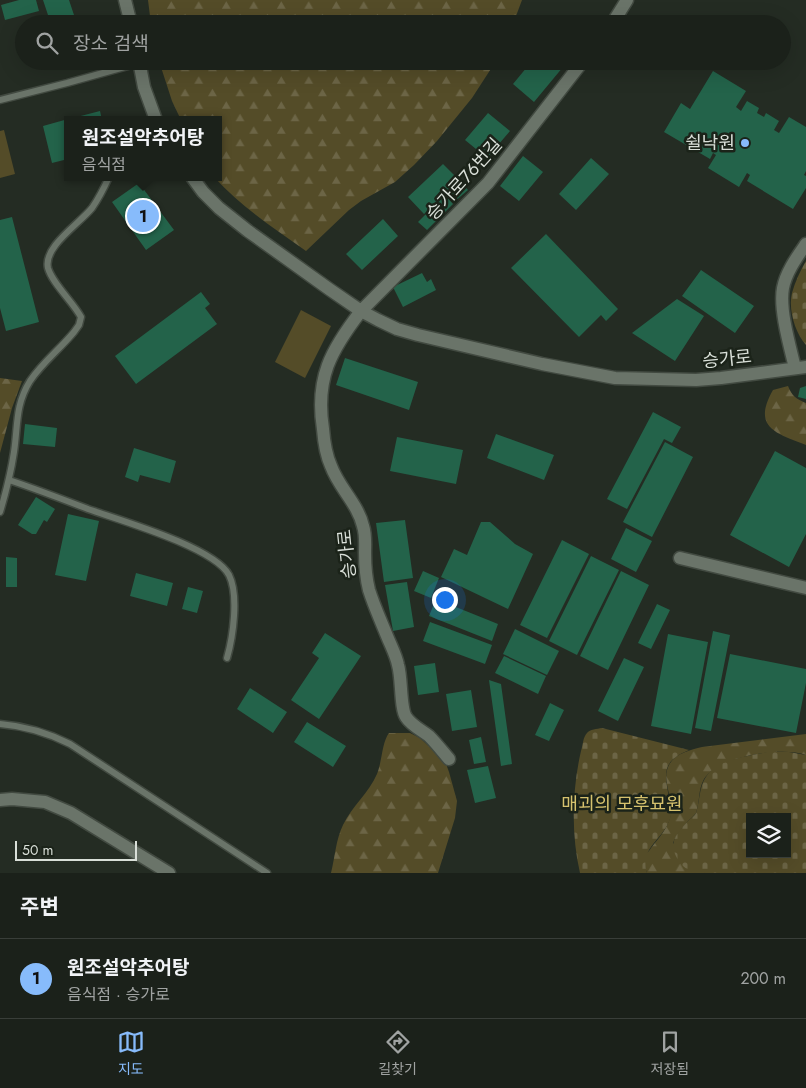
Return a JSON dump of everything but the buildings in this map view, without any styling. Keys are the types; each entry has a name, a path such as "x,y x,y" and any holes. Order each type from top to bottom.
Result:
{"street":[{"path":"125,0 129,15"},
{"path":"618,15 627,0"},
{"path":"141,70 151,116"},
{"name":"승가로76번길","path":"361,311 488,183 576,70"},
{"name":"승가로","path":"195,181 219,208 248,231 361,311 397,329 542,364 615,378 696,380 800,368"},
{"path":"800,368 787,334 783,289 792,266 806,244"},
{"name":"승가로","path":"361,311 337,345 324,376 321,392 321,417 325,449 340,485 360,514 366,539 366,570 369,588 398,662 404,715 430,738 449,759"},
{"path":"680,558 806,588"},
{"path":"0,800 12,799 45,802 71,813 169,873"}],"lane":[{"path":"0,100 112,70"},
{"path":"0,512 15,449 18,412 25,390 36,372 74,332 79,325 81,316 48,270 49,254 54,246 93,207 107,181"},
{"path":"9,480 173,539 218,562 230,576 233,590 234,630 227,658"},
{"path":"0,724 34,729 70,744 267,873"}],"green space":[{"path":"148,0 522,0 516,15 150,15"},
{"path":"162,70 490,70 472,98 437,141 414,165 395,182 349,210 306,251 247,208 218,181 222,181 222,116 179,116"},
{"path":"4,130 15,174 0,178 0,131"},
{"path":"806,261 806,345 796,327 791,299 793,289"},
{"path":"301,310 331,326 305,378 275,362"},
{"path":"0,378 22,381 12,408 0,453"},
{"path":"788,386 795,397 806,403 806,445 776,432 766,420 767,402 773,390"},
{"name":"매괴의 모후묘원","path":"602,728 689,750 672,760 668,765 666,778 671,817 646,857 647,873 580,873 574,828 574,796 578,766 586,735 594,729"},
{"path":"389,733 410,733 420,738 445,761 449,772 457,801 455,818 438,873 331,873 341,830 351,812 374,781"},
{"path":"806,734 806,755 782,752 752,755 723,764 704,779 696,813 681,829 673,843 705,873 647,873 644,861 645,856 662,834 670,818 671,805 666,778 669,765 675,758 702,747"},
{"name":"매괴의 모후묘원","path":"767,752 789,752 806,755 806,873 705,873 692,871 682,866 677,858 673,847 675,838 695,814 702,785 707,775 718,766 738,758"}],"place":[{"name":"쉴낙원","path":"745,143"},
{"name":"원조설악추어탕","path":"143,216"}]}
